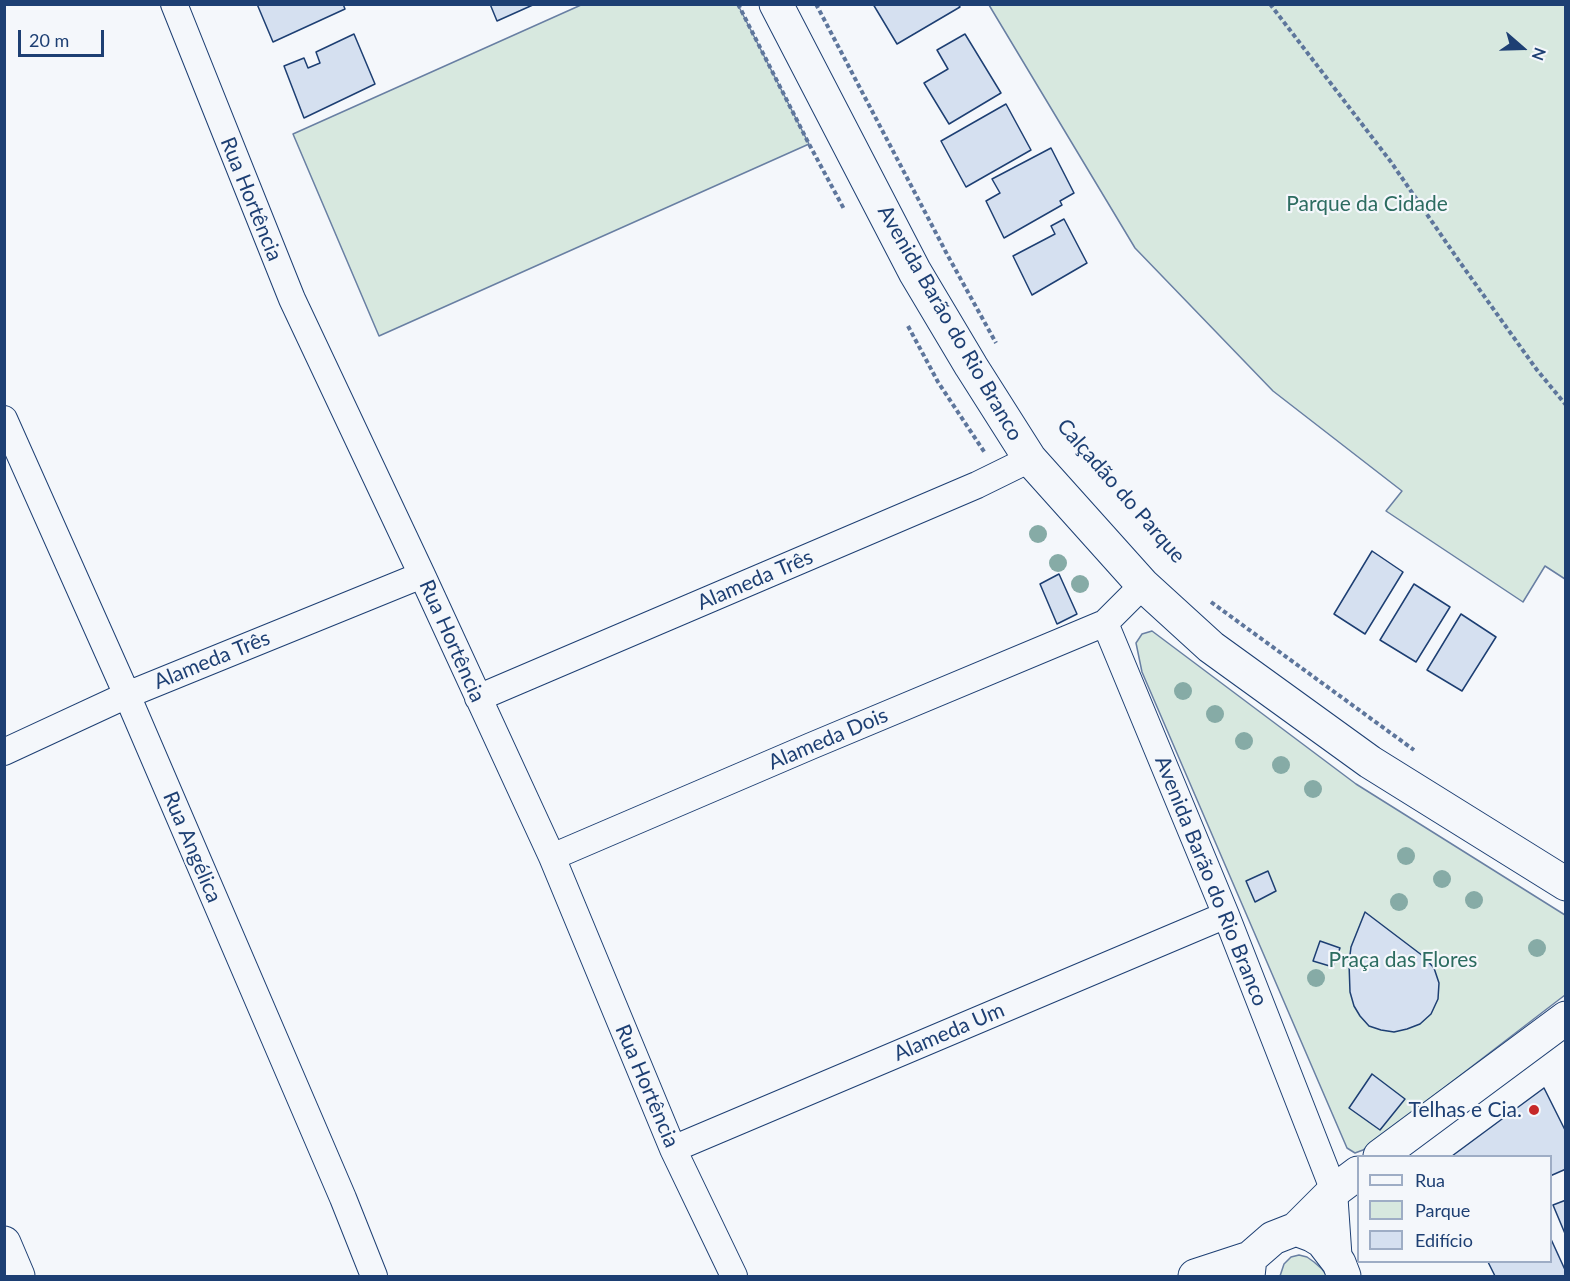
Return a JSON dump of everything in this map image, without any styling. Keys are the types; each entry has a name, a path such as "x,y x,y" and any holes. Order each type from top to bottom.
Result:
{"street":[{"name":"Rua Hortência","path":"174,4 292,299 552,857 673,1149 734,1276"},
{"name":"Avenida Barão do Rio Branco","path":"776,4 915,272 971,366 1030,459 1143,585 1211,647 1370,762 1566,884"},
{"name":"Rua Angélica","path":"4,419 127,695 339,1187 374,1276"},
{"name":"Alameda Três","path":"478,698 977,485 1030,459"},
{"name":"Alameda Três","path":"4,752 127,695 422,574"},
{"path":"1105,623 1143,585"},
{"name":"Avenida Barão do Rio Branco","path":"1105,623 1226,915 1346,1182 1342,1270"},
{"name":"Alameda Dois","path":"552,857 800,750 1105,623"},
{"name":"Alameda Um","path":"673,1149 1226,915"},
{"path":"1381,1155 1566,1018"},
{"path":"1195,1276 1249,1267 1274,1238 1296,1229 1346,1182"},
{"path":"1296,1229 1322,1241 1342,1270"},
{"path":"4,1243 18,1276"}],"path":[{"path":"816,4 948,256 1000,349"},
{"path":"1270,4 1391,162 1537,370 1566,405"},
{"path":"1209,600 1418,753"}],"green space":[{"path":"581,5 738,5 809,144 379,336 293,134"},
{"name":"Parque da Cidade","path":"989,5 1565,5 1565,579 1545,566 1523,602 1386,511 1402,491 1273,391 1135,248"},
{"name":"Praça das Flores","path":"1152,631 1356,784 1565,915 1565,995 1363,1150 1355,1153 1347,1148 1142,672 1136,643 1142,634"},
{"path":"1299,1255 1314,1262 1327,1276 1280,1276 1284,1264 1291,1257"}],"building":[{"path":"257,4 343,4 345,9 273,42"},
{"path":"490,4 535,4 497,21"},
{"path":"873,4 958,4 960,7 897,44"},
{"path":"354,34 375,84 304,118 284,66 304,58 308,68 320,63 316,52"},
{"path":"965,34 1001,93 949,124 924,83 948,69 937,50"},
{"path":"1006,104 1031,150 966,187 941,141"},
{"path":"1051,148 1074,193 1060,201 1062,205 1004,238 986,201 1000,193 992,179"},
{"path":"1064,219 1087,263 1032,295 1013,256 1055,234 1051,226"},
{"path":"1372,551 1403,572 1365,634 1334,614"},
{"path":"1059,574 1077,614 1057,624 1040,584"},
{"path":"1414,584 1450,607 1416,662 1380,640"},
{"path":"1461,614 1496,637 1462,691 1427,670"},
{"path":"1268,871 1276,891 1255,902 1246,881"},
{"path":"1365,912 1423,956 1434,968 1439,983 1438,999 1431,1014 1420,1024 1394,1032 1381,1030 1369,1026 1354,1006 1350,992 1349,963 1351,947"},
{"path":"1320,941 1340,948 1333,967 1313,961"},
{"path":"1372,1074 1405,1099 1380,1130 1349,1108"},
{"name":"Telhas e Cia.","path":"1544,1088 1566,1132 1566,1169 1552,1175 1552,1155 1453,1155"},
{"path":"1566,1200 1566,1236 1553,1205"},
{"path":"1552,1241 1566,1272 1566,1276 1495,1276 1488,1263 1552,1263"}],"place":[{"name":"Telhas e Cia.","path":"1534,1110"}]}
